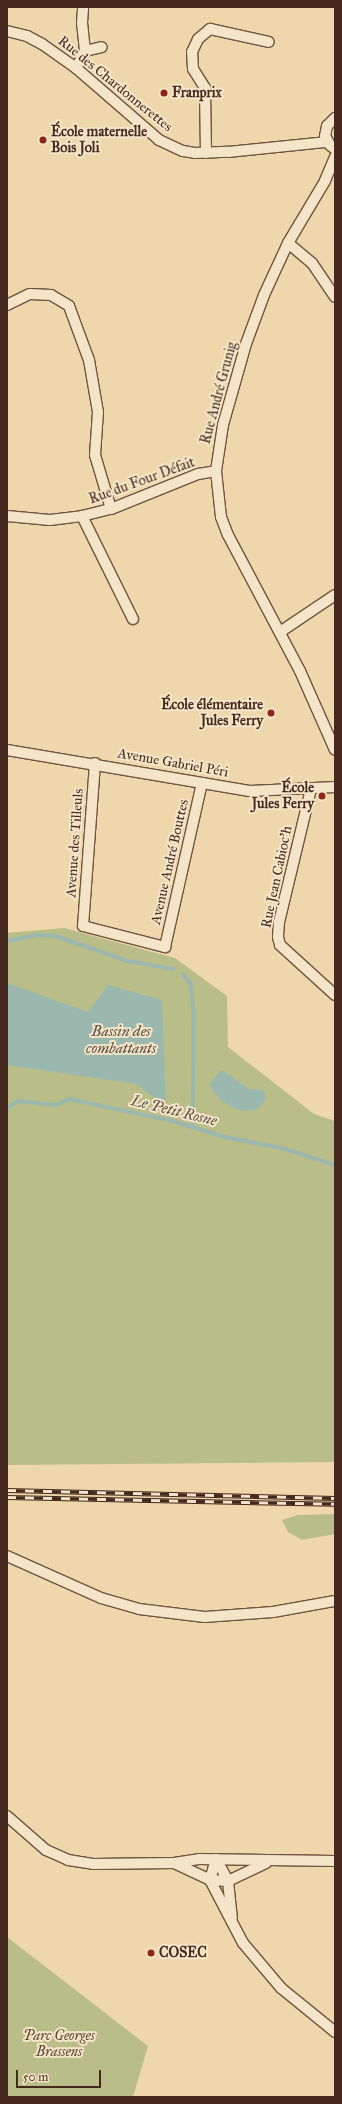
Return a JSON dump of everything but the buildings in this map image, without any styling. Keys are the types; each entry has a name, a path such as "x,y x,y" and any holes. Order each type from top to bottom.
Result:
{"street":[{"path":"76,68 86,50 82,23 83,7"},
{"path":"206,153 205,88 193,69 192,52 198,39 210,29 269,42"},
{"name":"Rue des Chardonnerettes","path":"7,31 27,36 42,44 76,68 159,140 183,151 206,153 327,142"},
{"path":"86,50 102,48"},
{"path":"335,118 325,131 327,142 335,149"},
{"name":"Rue André Grunig","path":"335,157 325,181 288,243 264,295 246,344 223,425 216,471 221,517 228,535 280,632 335,750"},
{"path":"288,243 312,263 335,297"},
{"path":"7,305 30,294 51,295 69,306 89,360 98,412 95,455 111,509"},
{"name":"Rue du Four Défait","path":"7,516 50,520 82,516 111,509 198,474 216,471"},
{"path":"82,516 133,619"},
{"path":"280,632 335,595"},
{"name":"Avenue Gabriel Péri","path":"7,750 95,763 250,791 335,787"},
{"name":"Avenue des Tilleuls","path":"95,763 83,926 164,947"},
{"name":"Avenue André Bouttes","path":"164,947 202,783"},
{"name":"Rue Jean Cabioc'h","path":"312,789 279,922 278,937 280,945 335,995"},
{"path":"7,1556 101,1598 139,1609 205,1617 274,1612 335,1601"},
{"path":"7,1816 35,1842 68,1860 103,1865 174,1863 199,1859 335,1861"},
{"path":"216,1859 210,1880 232,1923 256,1961 281,1988 335,2032"},
{"path":"216,1859 228,1880 232,1923"},
{"path":"174,1863 210,1880 228,1880 247,1870 273,1861"}],"green space":[{"path":"64,928 175,958 227,996 228,1047 314,1114 335,1121 335,1462 7,1465 7,933"},
{"path":"335,1514 335,1534 302,1540 288,1532 282,1520 298,1515"},
{"name":"Parc Georges Brassens","path":"7,1937 148,2046 133,2097 7,2097"}],"water":[{"name":"Bassin des combattants","path":"7,983 88,1012 108,985 162,1000 166,1107 136,1084 7,1065"},
{"path":"222,1070 249,1089 264,1090 266,1099 257,1110 240,1111 223,1102 211,1089 210,1083"}],"waterway":[{"path":"7,941 39,935 56,936 128,961 173,969"},
{"path":"183,974 191,984 194,1014 193,1127"},
{"name":"Le Petit Rosne","path":"7,1108 18,1101 56,1105 69,1099 169,1120 225,1137 286,1149 335,1165"}],"railway":[{"path":"7,1490 335,1498"},
{"path":"7,1497 335,1504"}],"place":[{"name":"Franprix","path":"164,93"},
{"name":"École maternelle Bois Joli","path":"43,140"},
{"name":"École élémentaire Jules Ferry","path":"271,713"},
{"name":"École Jules Ferry","path":"322,796"},
{"name":"COSEC","path":"151,1953"}]}
